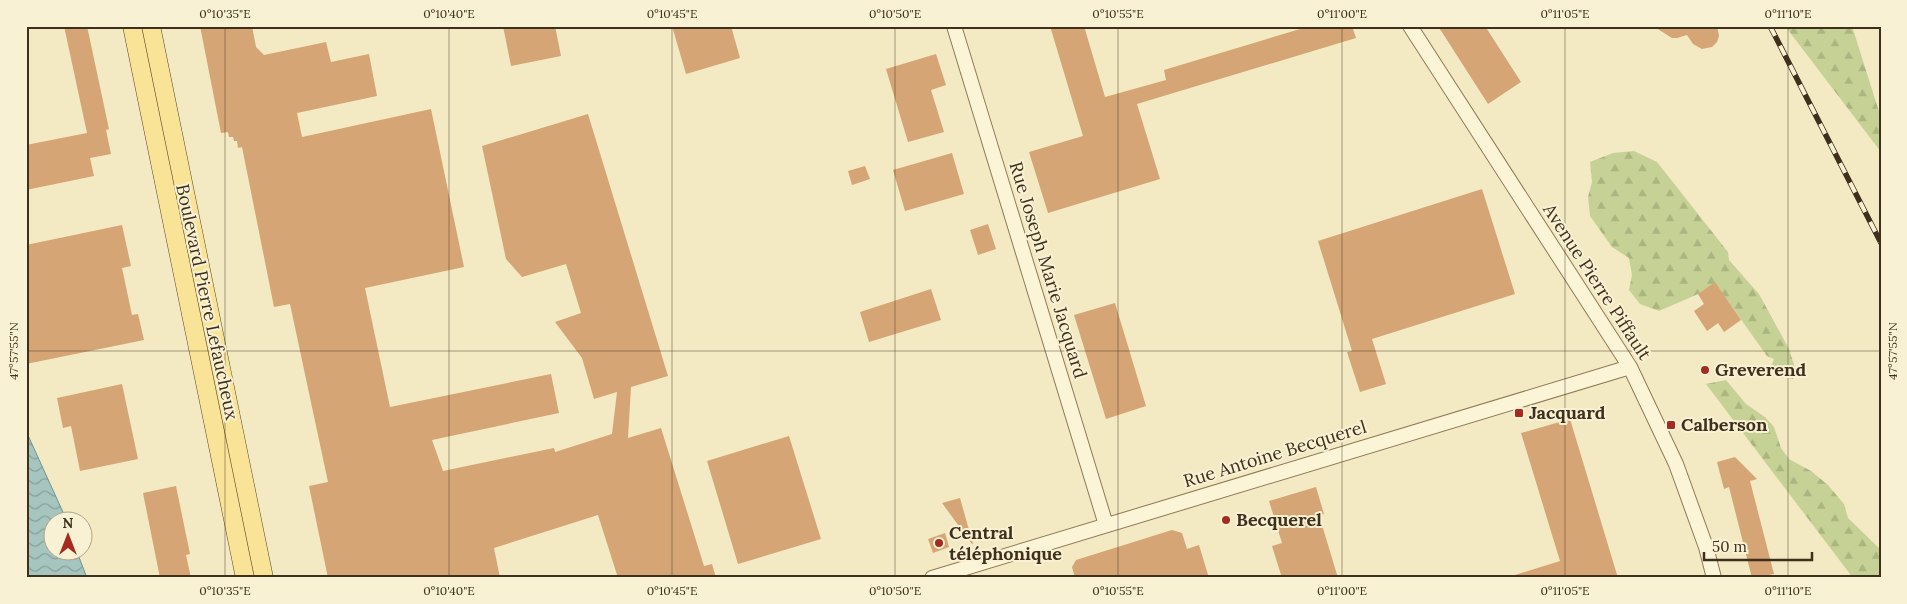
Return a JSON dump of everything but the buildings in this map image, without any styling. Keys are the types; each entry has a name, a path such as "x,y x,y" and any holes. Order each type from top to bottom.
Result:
{"main road":[{"name":"Boulevard Pierre Lefaucheux","path":"132,26 245,578"},
{"name":"Boulevard Pierre Lefaucheux","path":"150,26 264,578"}],"street":[{"name":"Rue Joseph Marie Jacquard","path":"954,26 1106,525"},
{"name":"Avenue Pierre Piffault","path":"1410,26 1630,367 1676,464 1706,547 1714,578"},
{"name":"Rue Antoine Becquerel","path":"932,578 1630,367"}],"green space":[{"path":"1785,26 1852,26 1881,118 1881,152"},
{"path":"1634,151 1657,162 1728,252 1729,260 1759,294 1789,349 1795,368 1793,379 1779,377 1771,367 1774,359 1767,356 1715,283 1698,294 1659,311 1640,304 1629,290 1632,275 1629,258 1612,247 1590,216 1588,197 1592,182 1590,162 1613,153"},
{"path":"1726,380 1746,404 1765,417 1774,427 1781,448 1789,459 1811,471 1828,485 1844,504 1848,518 1879,548 1881,578 1853,578 1706,384"}],"water":[{"path":"26,431 63,512 42,512 42,562 81,562 87,578 26,578"}],"railway":[{"path":"1770,26 1881,243"}],"place":[{"name":"Greverend","path":"1705,370"},
{"name":"Jacquard","path":"1519,413"},
{"name":"Calberson","path":"1671,425"},
{"name":"Becquerel","path":"1226,520"},
{"name":"Central téléphonique","path":"939,543"}]}
